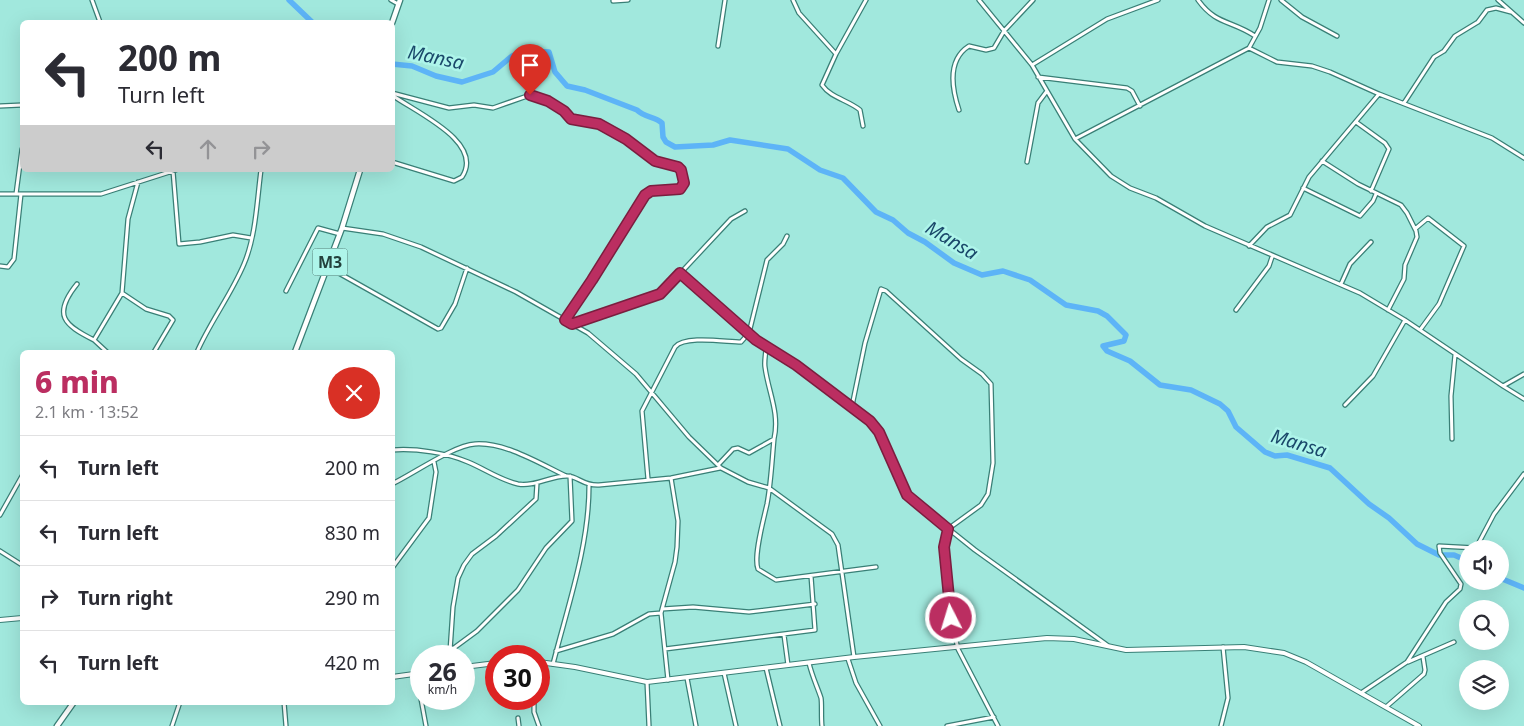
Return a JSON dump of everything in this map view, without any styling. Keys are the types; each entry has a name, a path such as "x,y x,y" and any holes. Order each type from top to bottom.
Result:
{"main road":[{"path":"393,20 399,2"},
{"name":"M3","path":"296,350 340,234 359,172"},
{"path":"57,726 72,705"}],"street":[{"path":"92,0 99,20"},
{"path":"391,0 399,2"},
{"path":"613,1 628,0"},
{"path":"718,46 725,0"},
{"path":"793,0 799,13 836,54"},
{"path":"864,126 860,110 848,101 836,97 822,85 836,54 866,0"},
{"path":"979,0 1032,65 1075,139 1086,152 1122,183 1272,257 1342,284 1405,320 1455,355 1524,399"},
{"path":"959,110 952,83 954,69 963,51 969,46 991,50 1004,31 1033,0"},
{"path":"1032,65 1107,19 1158,0"},
{"path":"1198,0 1214,18 1240,27 1255,36"},
{"path":"1075,139 1249,48 1269,0"},
{"path":"1281,0 1302,17 1337,36"},
{"path":"1498,0 1524,23"},
{"path":"1404,103 1434,56 1444,51 1454,36 1478,22 1487,10 1496,8 1510,12"},
{"path":"1249,48 1269,60 1330,72 1379,94 1492,138 1524,158"},
{"path":"1038,77 1127,88 1132,91 1140,106"},
{"path":"1028,162 1038,103 1047,91"},
{"path":"1249,246 1262,232 1290,215 1303,188 1322,162 1379,94"},
{"path":"395,95 448,108 474,105 490,108 526,95 537,96 564,111 571,119 599,124 626,139 655,161 673,164 681,170 684,183 680,189 651,191 645,195 565,320"},
{"path":"395,96 456,139 467,156 467,163 462,177 454,181 439,174 395,163"},
{"path":"0,106 20,105"},
{"path":"1356,122 1385,143 1389,149 1371,191"},
{"path":"1322,162 1404,208 1415,228 1417,238 1405,266 1404,279 1388,310"},
{"path":"16,194 20,164"},
{"path":"0,194 101,194 168,172"},
{"path":"174,172 179,244 233,235 251,238"},
{"path":"198,350 206,331 245,263 251,238 261,172"},
{"path":"94,340 122,293 128,219 138,182"},
{"path":"1303,188 1360,216 1376,194"},
{"path":"0,266 8,267 14,259 21,194"},
{"path":"572,324 660,294 732,219 745,211"},
{"path":"1415,228 1428,218 1464,246 1440,304 1420,330"},
{"path":"286,291 318,228 340,234"},
{"path":"342,228 403,240 516,292 572,324 596,339 636,374 651,394 675,418 689,437 720,466 748,482 769,488 832,534 838,544 854,657"},
{"path":"648,479 642,416 651,394 677,344 704,340 741,342 749,333 767,260 783,244 787,236"},
{"path":"1342,284 1350,264 1371,242"},
{"path":"1236,310 1269,266 1272,257"},
{"path":"328,267 438,329 441,328 455,304 467,268"},
{"path":"680,273 766,347 796,365 870,421 879,432 907,495 948,529 1109,647"},
{"path":"77,284 65,302 65,319 70,328 94,340 106,350"},
{"path":"852,406 865,343 881,289 886,291 961,359 988,379 993,395 993,463 988,494 981,505 948,529 945,543 945,559 951,618 958,648 998,726"},
{"path":"122,293 146,309 169,316 173,320 155,350"},
{"path":"1345,405 1373,376 1405,320"},
{"path":"766,347 764,367 773,397 776,431 756,566 776,580 876,567"},
{"path":"1452,439 1451,396 1455,355"},
{"path":"1503,386 1524,374"},
{"path":"395,482 446,455 474,444 507,450 589,486 671,478 720,466 733,449 738,448 749,453 774,438"},
{"path":"395,450 418,450 446,455 466,461 509,481 525,485 568,476"},
{"path":"395,564 429,518 436,472 434,462"},
{"path":"1407,662 1446,602 1461,587 1440,553 1439,547 1476,548 1494,514 1524,474"},
{"path":"459,645 477,631 518,590 546,548 572,521 568,476"},
{"path":"668,680 662,611 675,562 678,521 671,478"},
{"path":"0,515 20,480"},
{"path":"451,645 454,601 458,578 464,565 472,554 496,536 536,498 536,483"},
{"path":"553,664 571,597 589,516 589,486"},
{"path":"0,551 20,564"},
{"path":"665,650 815,630 815,604 811,576"},
{"path":"556,651 613,634 649,614 662,611 693,607 749,612 815,604"},
{"path":"0,620 20,618"},
{"path":"784,634 788,666"},
{"path":"550,664 646,682 854,657 1053,638 1074,639 1134,651 1223,647 1263,648 1284,653 1306,662 1419,726"},
{"path":"1361,693 1407,662 1454,642"},
{"path":"1222,726 1228,692 1223,647"},
{"path":"1386,707 1424,674 1422,657"},
{"path":"848,658 856,683 880,726"},
{"path":"809,663 821,700 822,726"},
{"path":"766,668 780,726"},
{"path":"724,673 736,726"},
{"path":"395,677 410,675"},
{"path":"687,678 696,726"},
{"path":"646,682 649,726"},
{"path":"172,726 179,705"},
{"path":"284,705 286,726"},
{"path":"423,710 426,726"},
{"path":"534,710 539,726"},
{"path":"947,726 994,717"},
{"path":"518,718 519,726"}],"waterway":[{"name":"Mansa","path":"289,0 310,20"},
{"name":"Mansa","path":"395,64 412,66 436,76 462,82 493,72 512,56 525,51 549,52 555,72 567,86 585,90 656,119 662,123 663,137 666,142 675,147 713,145 730,140 788,149 820,170 843,178 876,212 893,220 908,233 925,242 954,263 982,275 1003,271 1030,280 1066,305 1098,311 1107,316 1126,335 1124,341 1103,346 1107,351 1130,361 1160,385 1191,390 1220,404 1228,411 1236,427 1265,452 1275,456 1287,455 1330,468 1417,544 1439,555 1454,555 1459,557"},
{"name":"Mansa","path":"1509,582 1524,588"}],"route":[{"path":"530,95 543,98 564,111 571,119 599,124 626,139 655,161 673,164 681,170 684,183 680,189 651,191 645,195 620,238 565,320 572,324 660,294 666,290 680,273 756,340 796,365 864,415 874,424 879,432 907,495 948,529 944,547 951,618"}]}
